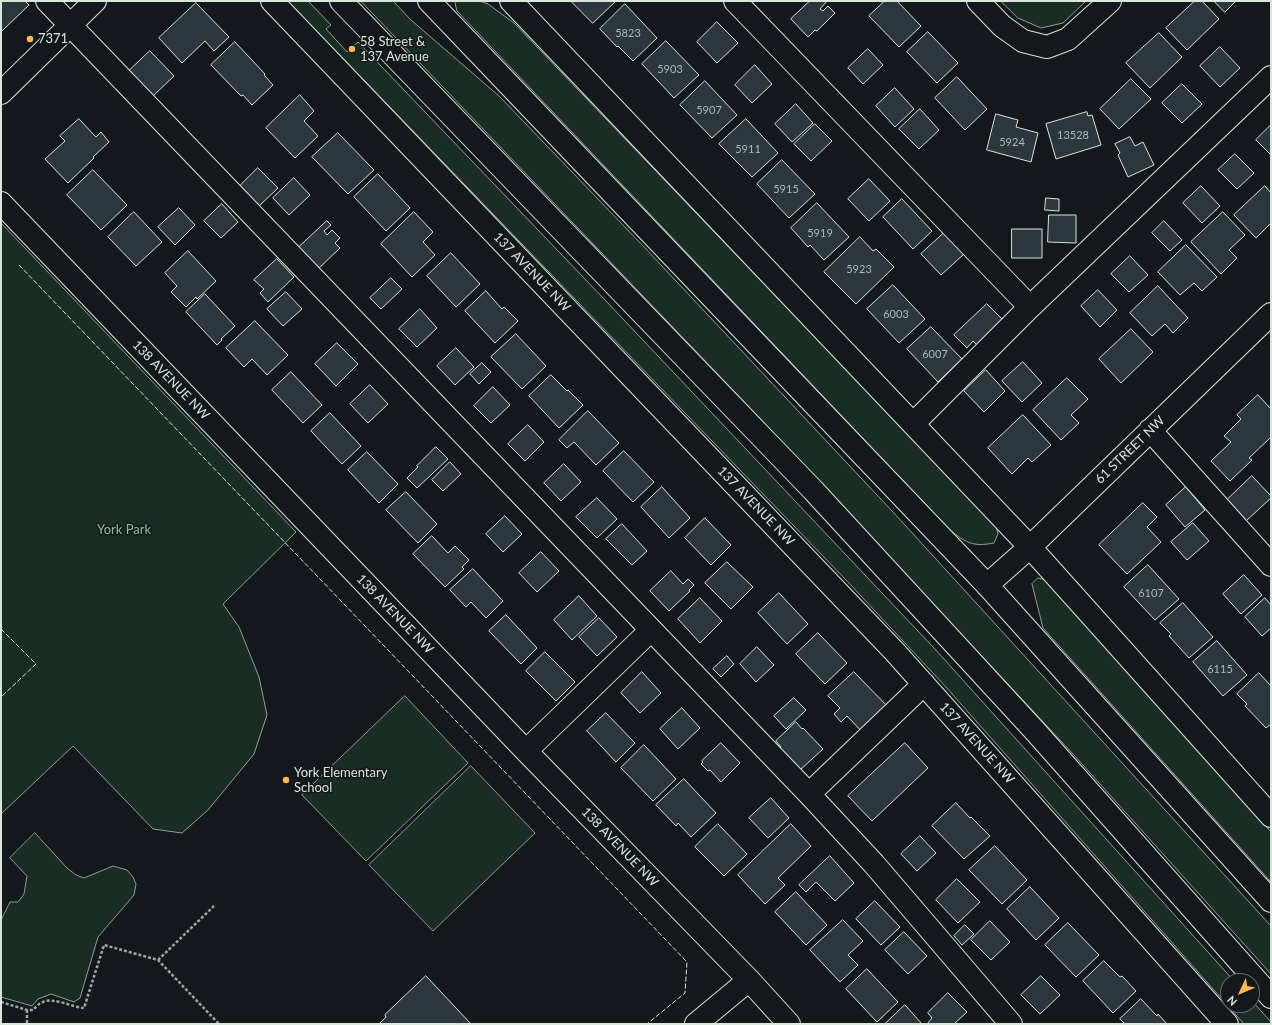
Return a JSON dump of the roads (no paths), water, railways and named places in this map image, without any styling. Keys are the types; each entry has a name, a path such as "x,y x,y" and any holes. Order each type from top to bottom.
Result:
{"street":[{"path":"47,1 809,794 874,864 1011,1024"},
{"path":"1,93 95,1"},
{"name":"137 AVENUE NW","path":"272,1 879,635 1227,1024"},
{"path":"341,1 813,490 1035,732 1271,997"},
{"path":"429,1 987,584 1271,901"},
{"path":"511,1 1030,546 1271,816"},
{"path":"735,1 1030,306"},
{"path":"978,1 1002,26 1023,41 1047,47 1068,39 1110,1"},
{"path":"913,424 1030,306 1271,77"},
{"name":"138 AVENUE NW","path":"1,203 790,1024"},
{"name":"61 STREET NW","path":"987,584 1030,546 1271,314"},
{"path":"1150,430 1271,564"},
{"path":"526,751 651,630"},
{"path":"809,794 924,684"},
{"path":"696,1024 748,980"}],"place":[{"name":"7371","path":"30,39"},
{"name":"58 Street & 137 Avenue","path":"352,49"},
{"name":"York Elementary School","path":"286,780"}],"park label":[{"name":"York Park","path":"124,530"}]}
